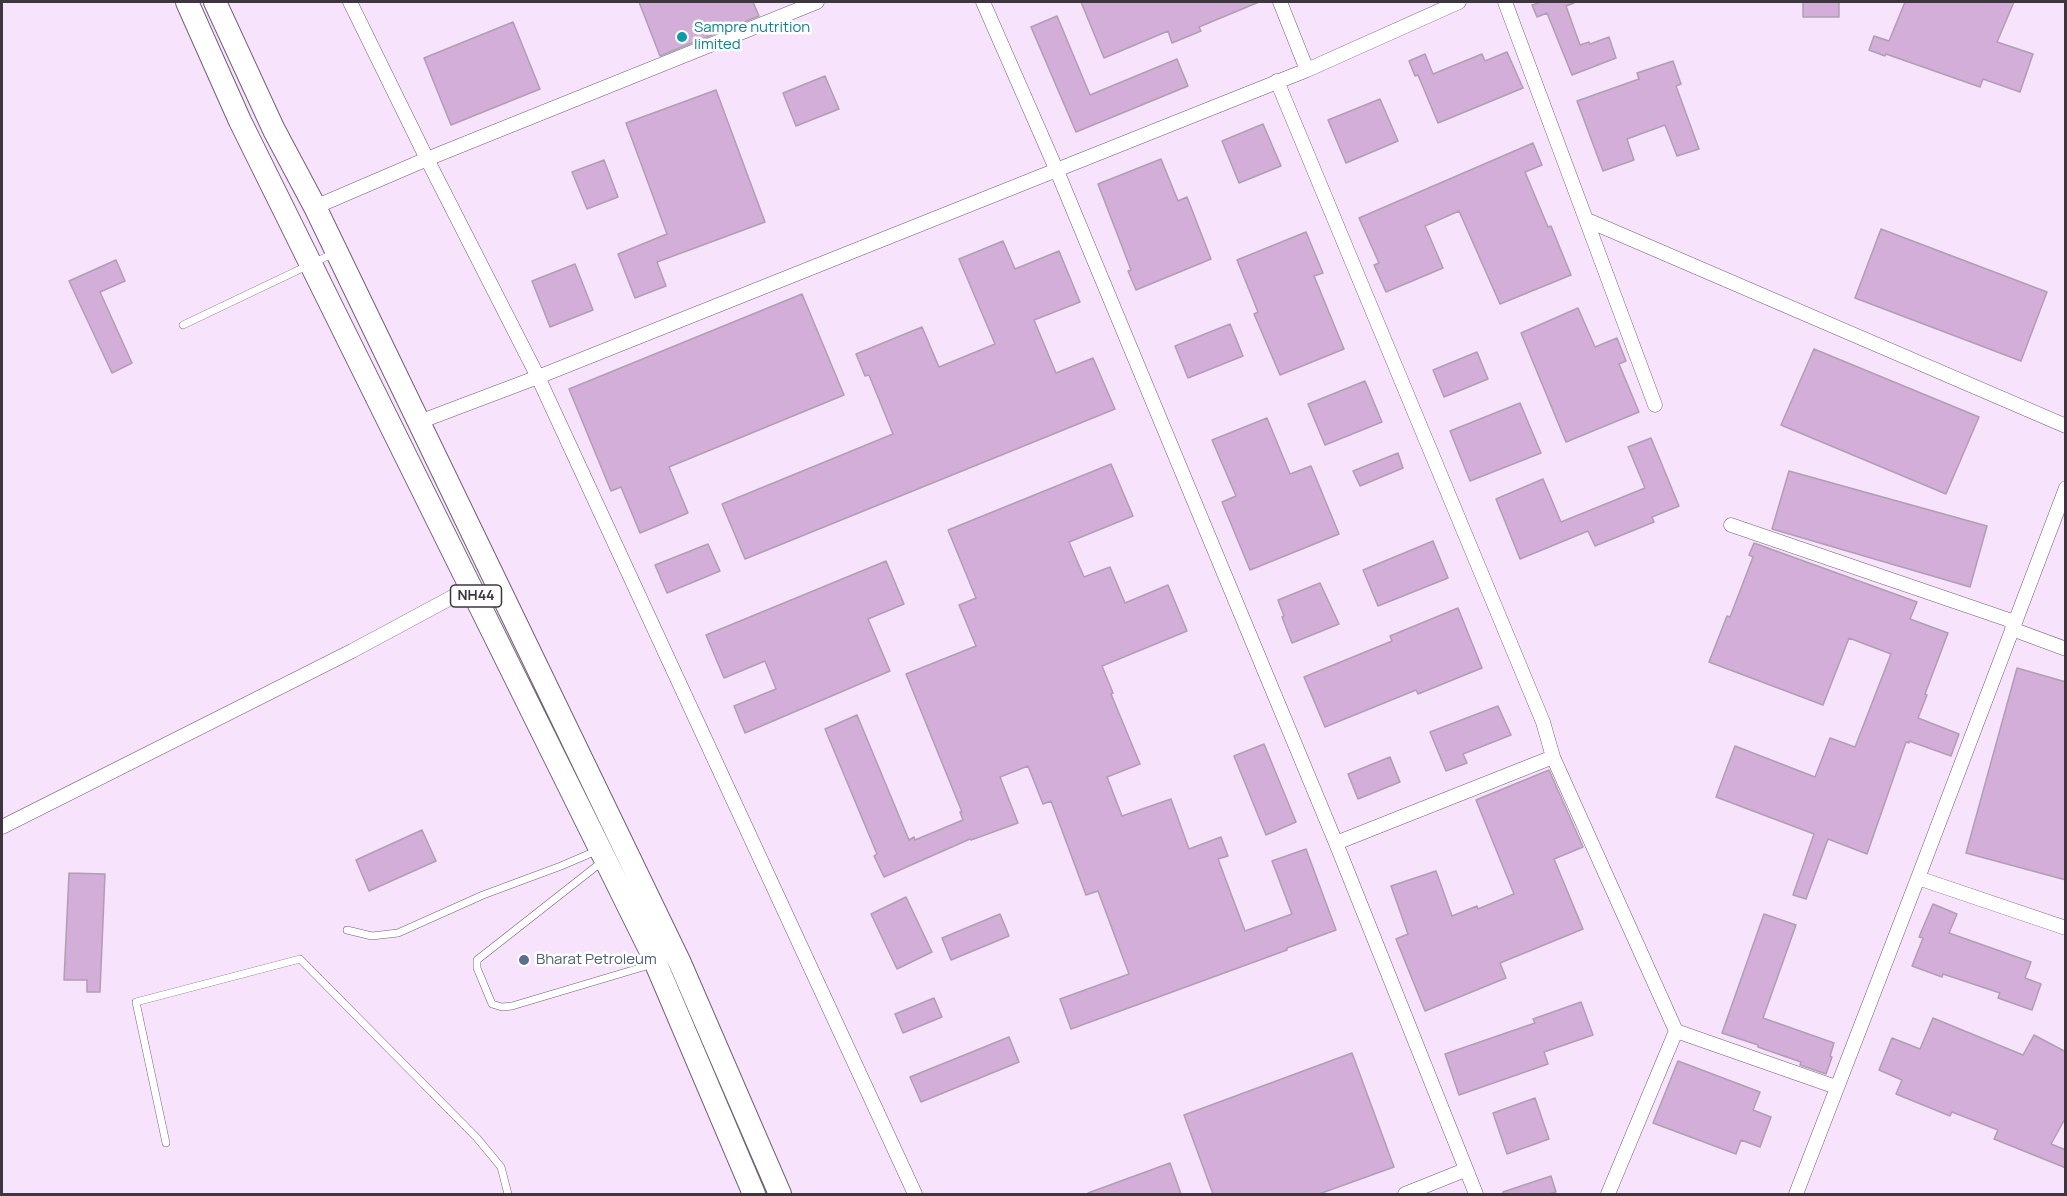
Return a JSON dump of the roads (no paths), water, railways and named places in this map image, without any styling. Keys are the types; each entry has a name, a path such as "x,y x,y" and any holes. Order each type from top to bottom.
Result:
{"highway":[{"name":"NH44","path":"187,2 240,121 656,964 754,1194"},
{"name":"NH44","path":"215,2 274,130 315,207 680,963 780,1194"}],"street":[{"path":"350,2 538,377 915,1194"},
{"path":"315,207 427,159 818,2"},
{"path":"983,2 1057,171 1336,843 1476,1194"},
{"path":"1280,2 1307,70"},
{"path":"419,422 1057,171 1307,70 1459,2"},
{"path":"1505,2 1655,405"},
{"path":"1277,81 1543,722 1553,757 1676,1031 1836,1087"},
{"path":"1587,220 2066,426"},
{"path":"1796,1194 2066,488"},
{"path":"1731,525 2014,625 2066,649"},
{"path":"2,827 352,651 471,587"},
{"path":"1336,843 1553,757"},
{"path":"1918,878 2066,928"},
{"path":"1608,1194 1676,1031"},
{"path":"1405,1194 1465,1170"}],"lane":[{"path":"183,325 336,252"},
{"path":"347,930 372,936 398,933 483,895 561,866 603,854"},
{"path":"603,854 477,960 477,968 492,1004 502,1007 512,1006 656,964"},
{"path":"166,1143 136,1002 300,959 477,1138 501,1167 508,1194"}],"place":[{"name":"Sampre nutrition limited","path":"682,37"},
{"name":"Bharat Petroleum","path":"524,960"}]}
